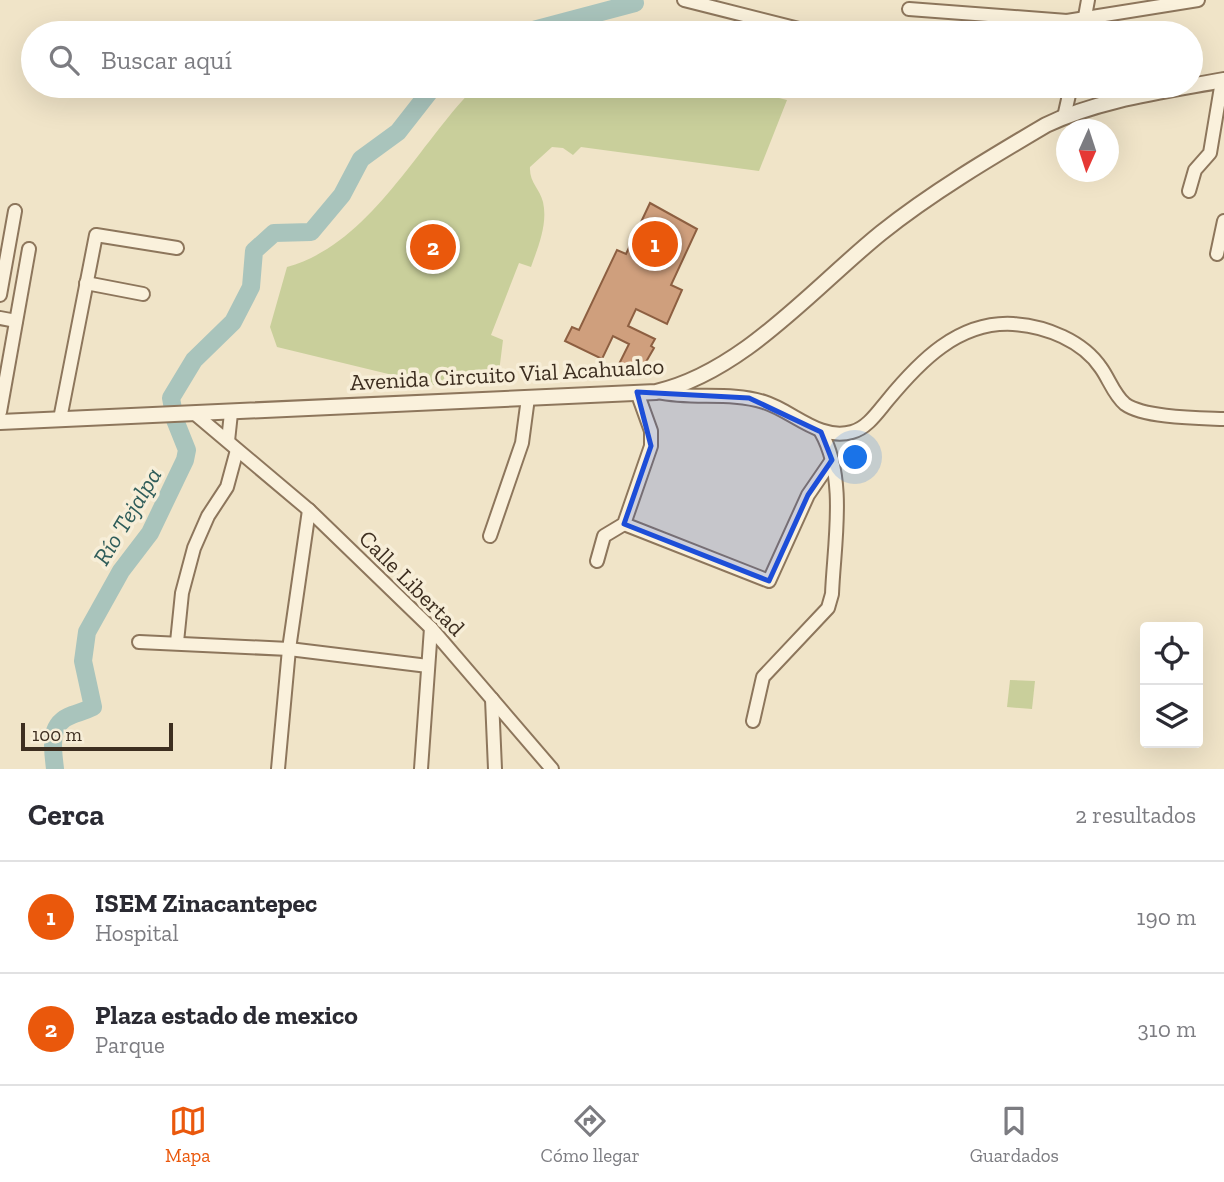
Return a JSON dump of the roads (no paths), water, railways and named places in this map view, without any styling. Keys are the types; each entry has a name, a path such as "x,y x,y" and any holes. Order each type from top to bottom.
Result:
{"street":[{"path":"684,0 767,21"},
{"path":"1085,21 1088,0"},
{"path":"909,9 1068,21 1198,0"},
{"path":"1189,191 1195,170 1210,153 1223,81"},
{"name":"Avenida Circuito Vial Acahualco","path":"1203,85 1223,81"},
{"path":"1064,117 1068,98"},
{"name":"Avenida Circuito Vial Acahualco","path":"0,422 656,392 690,380 736,353 784,318 895,223 1023,139 1064,117 1135,98"},
{"path":"0,295 15,211"},
{"path":"1217,254 1224,221"},
{"path":"60,419 98,234 177,248"},
{"path":"0,412 29,249"},
{"path":"86,283 143,294"},
{"path":"0,318 16,321"},
{"path":"656,392 763,401 821,432 847,433 864,427 937,349 967,332 1001,324 1032,327 1066,338 1091,356 1119,398 1130,407 1179,416 1224,419"},
{"path":"597,561 604,537 624,524 651,446 651,431 638,392"},
{"path":"490,536 522,443 528,398"},
{"path":"177,642 182,593 191,557 208,516 227,486 232,445 231,413"},
{"name":"Calle Libertad","path":"190,414 232,445 309,510 431,628 552,769"},
{"path":"753,721 763,677 828,608 832,594 836,482 832,460 821,432"},
{"path":"624,524 769,581 808,495 832,460"},
{"path":"278,769 289,649 309,510"},
{"path":"421,769 431,628"},
{"path":"139,642 289,649 428,666"},
{"path":"492,699 495,769"}],"waterway":[{"name":"Río Tejalpa","path":"567,21 635,3 634,0"},
{"name":"Río Tejalpa","path":"55,769 53,738 59,724 64,719 93,707 83,661 87,632 121,571 150,533 185,460 187,450 175,420 171,398 194,360 233,322 251,287 254,251 274,233 311,232 342,195 361,159 398,132 425,98"}],"place":[{"name":"ISEM Zinacantepec","path":"655,244"},
{"name":"Plaza estado de mexico","path":"433,247"}]}
